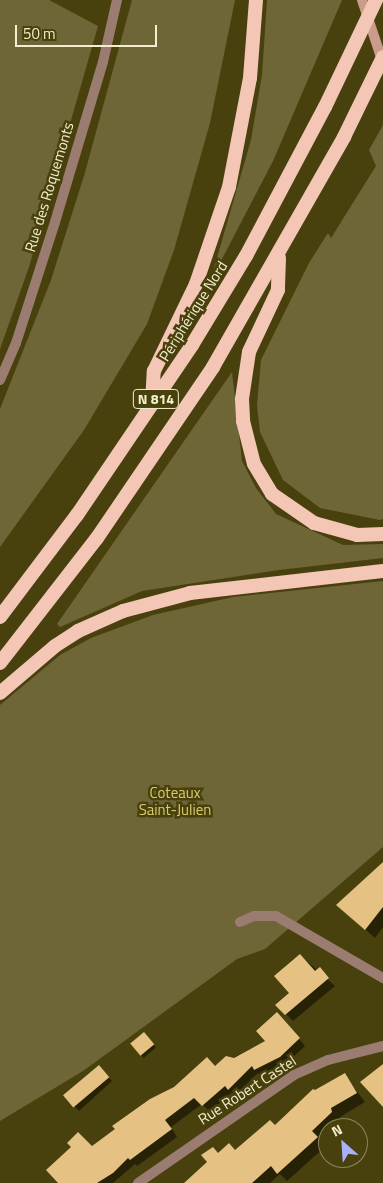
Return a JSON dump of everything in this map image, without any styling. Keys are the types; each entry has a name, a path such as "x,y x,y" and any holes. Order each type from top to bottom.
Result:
{"highway":[{"path":"152,406 154,371 196,284 229,186 250,78 256,0"},
{"name":"Périphérique Nord","path":"0,617 77,515 152,406 246,256 325,107 376,0"},
{"name":"N 814","path":"0,663 97,538 214,367 279,257 344,137 383,57"},
{"path":"279,257 278,290 249,352 242,398 243,422 254,464 272,494 314,523 358,535 383,534"},
{"path":"0,693 54,646 78,631 124,611 190,594 383,571"}],"main road":[{"path":"362,0 383,63"}],"street":[{"name":"Rue des Roquemonts","path":"0,380 16,343 55,222 102,62 117,0"},
{"path":"240,922 254,916 276,916 383,978"},
{"name":"Rue Robert Castel","path":"138,1183 294,1075 328,1060 383,1046"}],"green space":[{"path":"0,0 49,0 98,26 29,267 0,349"},
{"path":"132,0 235,0 210,123 174,250 147,324 84,430 0,547 0,409 51,280 84,176"},
{"path":"267,0 342,0 273,161 210,282 251,140 262,75"},
{"path":"383,125 383,519 380,520 320,508 283,480 260,432 257,405 261,360 309,263 328,233 331,238 376,166 369,150"},
{"path":"232,372 242,461 256,488 276,514 343,545 383,544 383,558 279,570 142,591 60,627 57,624"},
{"name":"Coteaux Saint-Julien","path":"383,581 383,847 265,949 237,959 83,1071 0,1121 0,705 60,655 91,638 153,615 233,597"}],"building":[{"path":"383,862 383,907 365,930 336,905"},
{"path":"300,954 315,971 320,967 329,978 285,1015 275,1005 289,993 274,976"},
{"path":"277,1012 300,1038 280,1057 254,1070 252,1066 228,1090 225,1086 202,1106 194,1098 165,1120 172,1129 130,1160 128,1158 113,1173 97,1183 58,1183 46,1170 71,1147 67,1143 78,1132 92,1146 115,1129 112,1126 150,1099 174,1087 207,1057 215,1066 226,1056 234,1058 265,1041 256,1031"},
{"path":"144,1032 154,1044 140,1056 130,1044"},
{"path":"383,1064 383,1107 360,1082"},
{"path":"99,1065 109,1077 73,1107 63,1095"},
{"path":"345,1073 357,1093 331,1108 332,1112 326,1118 318,1118 318,1125 312,1131 318,1137 277,1174 271,1166 252,1183 184,1183 207,1162 201,1155 213,1147 218,1153 229,1143 235,1150 270,1120 275,1125 313,1089 315,1090"}]}
